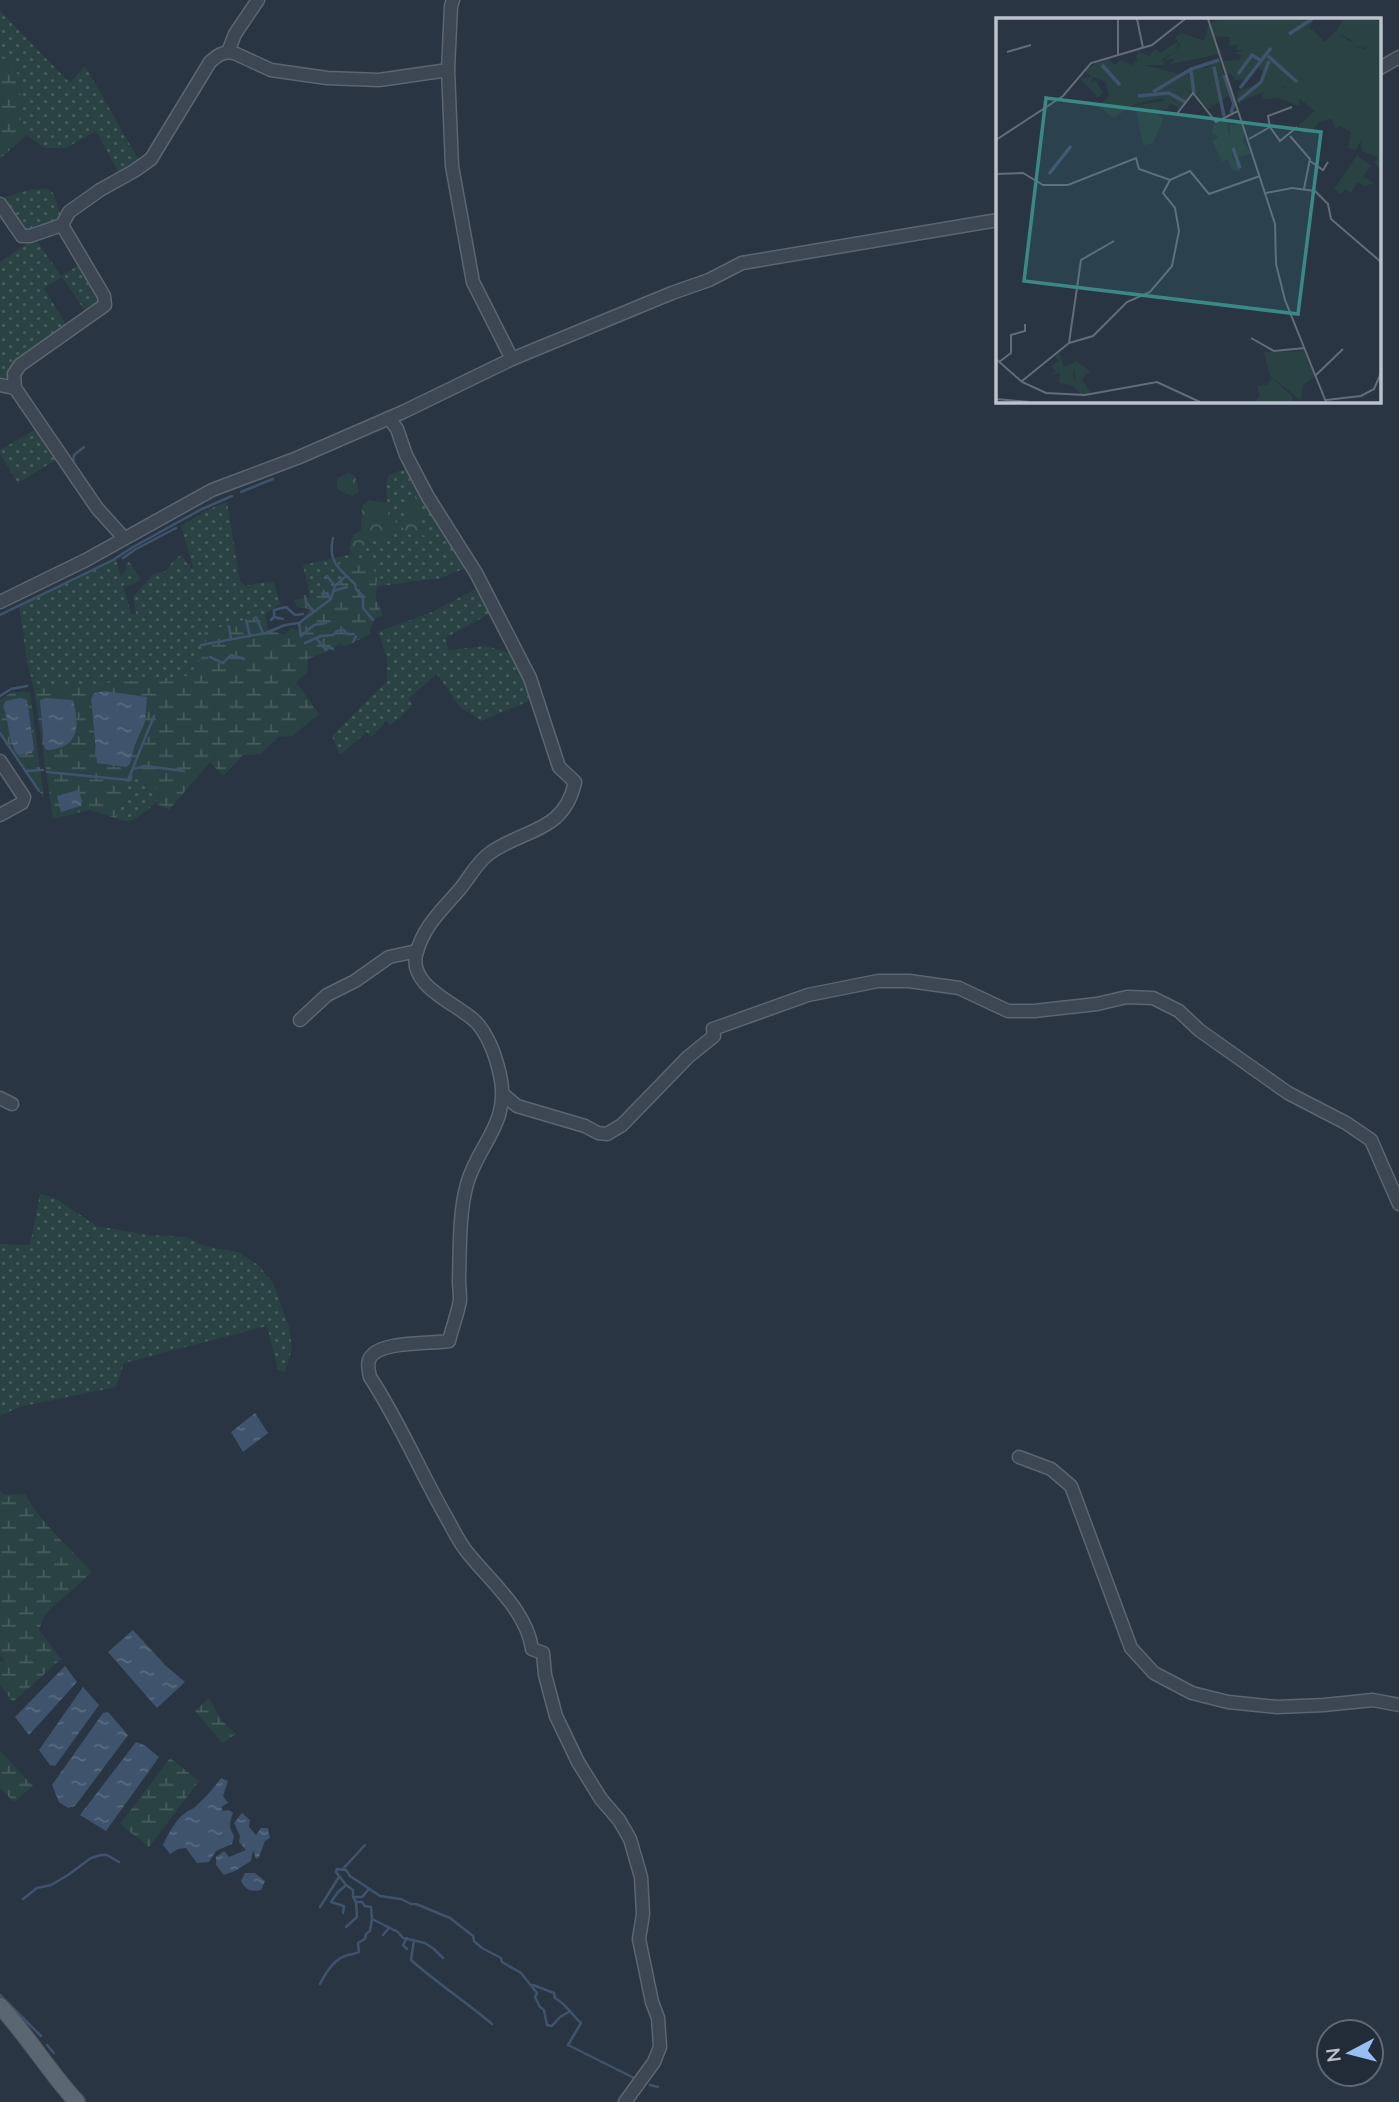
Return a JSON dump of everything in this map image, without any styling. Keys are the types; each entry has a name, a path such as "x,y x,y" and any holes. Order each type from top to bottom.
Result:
{"main road":[{"path":"0,2006 77,2102"}],"street":[{"path":"228,52 235,34 258,0"},
{"path":"453,0 448,70 452,166 473,282 512,359"},
{"path":"0,204 22,236 30,236 62,225 69,212 151,159 210,62 218,54 228,52 293,75 327,78 379,80 448,70"},
{"path":"1382,67 1399,57"},
{"path":"0,602 86,560 212,490 297,458 389,418 512,359 709,280 742,263 996,220"},
{"path":"62,225 104,296 105,305 20,365 14,374 15,388 97,508 124,538"},
{"path":"0,385 15,388"},
{"path":"389,418 397,429 406,455 428,497 475,573 530,678 559,767 575,782 572,798 556,819 493,850 483,858 433,919 417,951 417,971 424,980 445,1001 468,1016 482,1030 495,1057 503,1094 496,1124 467,1182 463,1201 460,1301 449,1341 420,1342 387,1348 372,1355 368,1367 370,1377 464,1549 513,1605 524,1623 531,1649 544,1653 545,1675 555,1716 578,1762 630,1839 641,1877 643,1914 639,1939 652,2003 658,2018 660,2048 654,2063 625,2102"},
{"path":"0,761 24,797 22,803 0,815"},
{"path":"300,1020 327,995 355,981 389,957 417,951"},
{"path":"503,1094 517,1107 607,1134 622,1125 688,1057 715,1036 713,1029 808,995 878,981 909,981 960,988 1008,1011 1034,1012 1097,1004 1127,997 1153,998 1179,1011 1199,1030 1288,1093 1346,1123 1371,1140 1399,1204"},
{"path":"496,1124 517,1107"},
{"path":"1019,1457 1051,1469 1071,1486 1131,1648 1154,1673 1192,1693 1228,1702 1277,1707 1324,1706 1373,1700 1399,1704"}],"green space":[{"path":"0,11 70,83 85,66 141,164 121,177 96,131 66,148 45,148 26,135 20,114 21,79 4,56 0,55"},
{"path":"0,55 4,56 21,79 20,114 26,135 0,159"},
{"path":"47,188 54,194 61,217 57,223 24,233 0,199 29,190"},
{"path":"35,238 61,276 82,263 103,300 88,315 62,277 44,288 68,328 18,361 11,383 0,381 0,262"},
{"path":"38,428 59,458 18,483 0,450"},
{"path":"410,467 466,568 438,579 377,587 377,576 337,569 355,584 350,589 321,588 318,595 310,596 303,565 352,554 353,556 364,545 380,538 385,510 381,502 387,502 386,483 389,475","holes":["410,496 416,496 421,509 417,520 420,525 401,525"]},
{"path":"349,473 355,476 359,492 352,496 337,489 337,478"},
{"path":"410,496 416,496 421,509 417,520 427,528 426,537 420,533 412,536 401,525"},
{"path":"369,500 381,502 385,510 396,516 395,531 364,545 358,556 353,556 349,548 353,535 361,530 362,506"},
{"path":"227,502 240,581 246,586 274,582 280,604 265,614 204,632 208,648 189,676 34,689 27,662 19,605 116,558 121,577 126,570 126,562 129,562 141,580 128,586 123,585 131,614 136,614 133,597 154,574 166,571 181,555 194,571 181,526 207,510"},
{"path":"369,561 377,576 376,600 383,615 373,620 369,635 345,646 339,644 308,659 307,673 296,682 319,714 292,736 278,737 261,754 243,755 223,776 210,762 169,810 156,805 160,796 157,788 135,771 115,818 90,810 53,819 34,689 189,676 208,648 204,632 265,614 268,629 285,635 291,628 301,631 299,623 310,609 297,607 294,600 318,595 321,588 332,588 340,578 350,589 355,583 337,568 341,562","holes":["91,699 145,722 130,763 95,747"]},
{"path":"479,587 493,612 445,638 449,650 485,646 508,652 512,650 534,699 481,721 459,706 437,674 408,699 413,705 391,725 386,721 372,737 367,732 340,755 332,736 387,681 387,659 378,632 432,612"},
{"path":"12,692 30,692 44,798 0,736 0,700","holes":["25,700 34,749 12,748 8,716 3,706"]},
{"path":"135,770 157,788 160,796 136,818 127,821 115,818"},
{"path":"40,1194 53,1197 97,1226 148,1235 186,1237 204,1246 240,1253 258,1265 273,1283 289,1327 292,1348 285,1372 278,1370 267,1326 124,1363 116,1387 19,1407 0,1416 0,1244 30,1245"},
{"path":"0,1490 5,1495 25,1494 47,1525 92,1572 45,1614 39,1630 61,1659 13,1702 0,1685 0,1661 5,1660 0,1656"},
{"path":"209,1698 221,1720 236,1734 222,1743 195,1711"},
{"path":"0,1751 33,1786 14,1802 0,1788"},
{"path":"170,1758 199,1781 149,1847 120,1824"}],"water":[{"path":"105,691 147,697 145,722 130,764 126,767 97,763 91,699 94,693"},
{"path":"25,699 28,706 34,749 32,753 18,755 12,744 3,706 6,701"},
{"path":"40,700 73,700 76,719 75,734 71,740 66,745 47,750 44,747"},
{"path":"78,790 81,806 61,812 57,796"},
{"path":"255,1413 268,1433 243,1452 231,1432"},
{"path":"133,1630 165,1665 185,1682 157,1708 108,1652"},
{"path":"65,1666 77,1682 29,1735 15,1717"},
{"path":"83,1687 99,1705 55,1766 50,1765 39,1750"},
{"path":"108,1712 128,1735 75,1806 68,1808 59,1802 52,1785 103,1713"},
{"path":"136,1742 159,1757 106,1831 80,1815"},
{"path":"221,1778 228,1781 223,1796 228,1803 221,1807 223,1811 229,1810 233,1813 230,1825 234,1836 232,1844 216,1851 209,1862 197,1863 186,1848 170,1854 163,1845 172,1828 187,1811 202,1801"},
{"path":"242,1813 250,1820 249,1827 256,1835 261,1828 268,1828 270,1838 265,1841 259,1857 256,1859 253,1850 251,1861 224,1875 216,1865 216,1857 224,1851 229,1857 246,1850 239,1842 240,1836 234,1823"},
{"path":"245,1873 255,1873 265,1881 261,1890 249,1890 245,1886 241,1881"}],"waterway":[{"path":"73,464 74,455 84,447"},
{"path":"241,492 273,479"},
{"path":"0,615 113,560 202,509 232,496"},
{"path":"123,558 176,528"},
{"path":"333,538 333,559 363,596 363,608 373,620"},
{"path":"327,576 335,586"},
{"path":"201,645 266,633 285,625 299,623 331,599 335,586 346,576"},
{"path":"333,591 347,587"},
{"path":"322,594 327,593 330,598"},
{"path":"305,596 313,611"},
{"path":"274,617 274,610 286,607 295,615 303,614"},
{"path":"256,617 263,633"},
{"path":"271,620 274,617 283,619"},
{"path":"246,620 250,636"},
{"path":"299,623 301,636"},
{"path":"301,636 314,625 326,623"},
{"path":"229,626 231,639"},
{"path":"305,643 321,636 333,635 337,631 344,630 347,634 354,634"},
{"path":"353,642 356,636"},
{"path":"317,639 326,650 328,647 333,649"},
{"path":"210,657 223,663 231,655 244,659"},
{"path":"0,696 11,689 27,686"},
{"path":"47,772 128,780 154,716"},
{"path":"0,733 39,791"},
{"path":"133,769 145,766 184,771"},
{"path":"25,771 43,770"},
{"path":"342,1870 365,1845"},
{"path":"23,1899 37,1888 51,1885 68,1875 91,1858 107,1855 119,1862"},
{"path":"337,1869 346,1870 350,1876 380,1896 401,1899 450,1918 473,1936 474,1941 482,1948 521,1973 537,1993 535,1997 544,2010 547,2025 552,2026 570,2011"},
{"path":"337,1869 336,1872 353,1890 356,1902 371,1907 372,1919 398,1932 403,1938 425,1943 443,1958"},
{"path":"320,1907 339,1877"},
{"path":"343,1913 344,1906 331,1902 345,1886"},
{"path":"353,1897 362,1897 368,1890"},
{"path":"346,1927 357,1917 356,1902"},
{"path":"320,1984 335,1962 359,1952 358,1943 365,1939 370,1931 372,1919"},
{"path":"383,1935 389,1928"},
{"path":"407,1938 403,1945 407,1949"},
{"path":"414,1940 411,1960 492,2024"},
{"path":"533,1985 554,1993 555,1998 581,2023 568,2045 636,2079"},
{"path":"0,1995 41,2036"},
{"path":"47,2045 54,2053"},
{"path":"650,2085 658,2087"}]}
